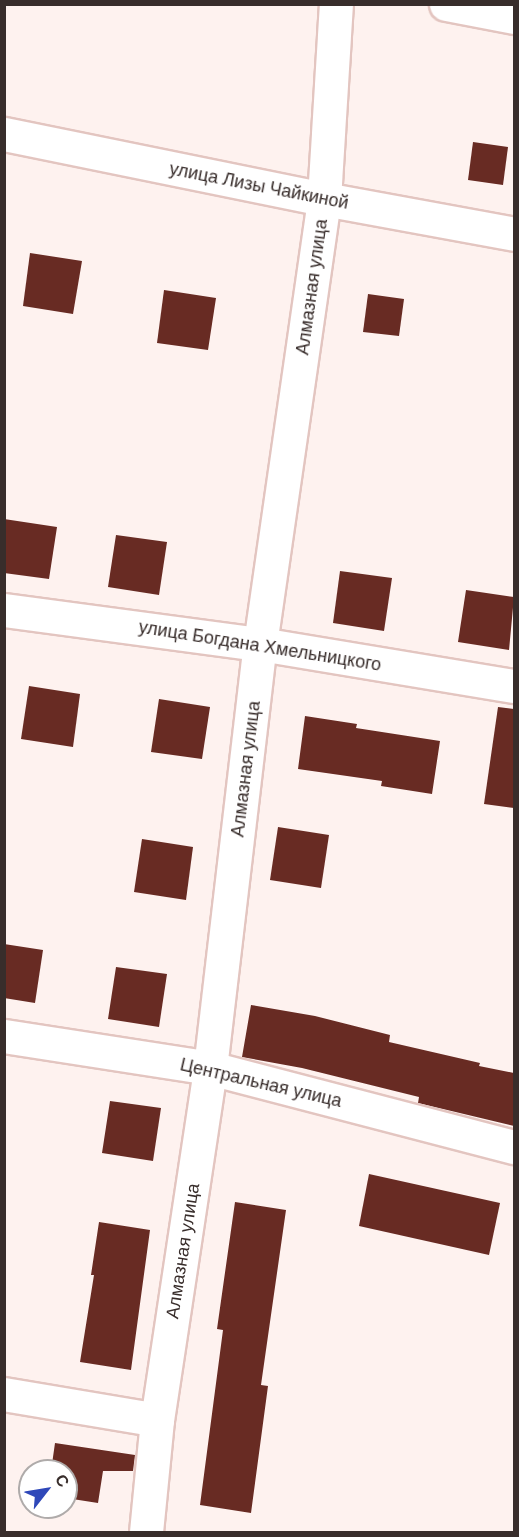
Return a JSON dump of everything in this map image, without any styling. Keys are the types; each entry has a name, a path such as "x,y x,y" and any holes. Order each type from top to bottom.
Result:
{"street":[{"name":"Алмазная улица","path":"146,1533 157,1420 210,1068 260,644 324,200 336,4"},
{"path":"446,4 514,16"},
{"name":"улица Лизы Чайкиной","path":"4,134 324,200 514,234"},
{"name":"улица Богдана Хмельницкого","path":"4,610 260,644 514,686"},
{"name":"Центральная улица","path":"4,1036 210,1068 514,1147"},
{"path":"4,1394 157,1420"}],"building":[{"path":"473,142 508,147 503,185 468,180"},
{"path":"30,253 82,261 73,314 23,306"},
{"path":"164,290 216,298 208,350 157,343"},
{"path":"368,294 404,299 399,336 363,332"},
{"path":"4,519 57,527 49,579 4,573"},
{"path":"116,535 167,542 159,595 108,587"},
{"path":"340,571 392,578 384,631 333,623"},
{"path":"466,590 514,597 509,650 458,642"},
{"path":"29,686 80,694 73,747 21,739"},
{"path":"159,699 210,707 202,759 151,752"},
{"path":"498,707 514,709 514,808 484,804"},
{"path":"305,716 357,724 356,728 440,741 432,794 381,786 382,781 298,769"},
{"path":"278,827 329,835 321,888 270,880"},
{"path":"142,839 193,847 186,900 134,892"},
{"path":"4,944 43,950 35,1003 4,998"},
{"path":"116,967 167,974 159,1027 108,1019"},
{"path":"251,1005 315,1016 390,1035 389,1042 514,1073 514,1126 418,1103 419,1097 302,1068 242,1057"},
{"path":"110,1101 161,1108 153,1161 102,1153"},
{"path":"369,1174 500,1203 489,1255 359,1226"},
{"path":"235,1202 286,1210 261,1385 268,1386 251,1513 200,1505 223,1330 217,1329"},
{"path":"99,1222 150,1230 131,1370 80,1362 94,1275 91,1275"},
{"path":"55,1443 135,1455 133,1471 103,1471 98,1503 78,1500 78,1459 53,1459"}]}
